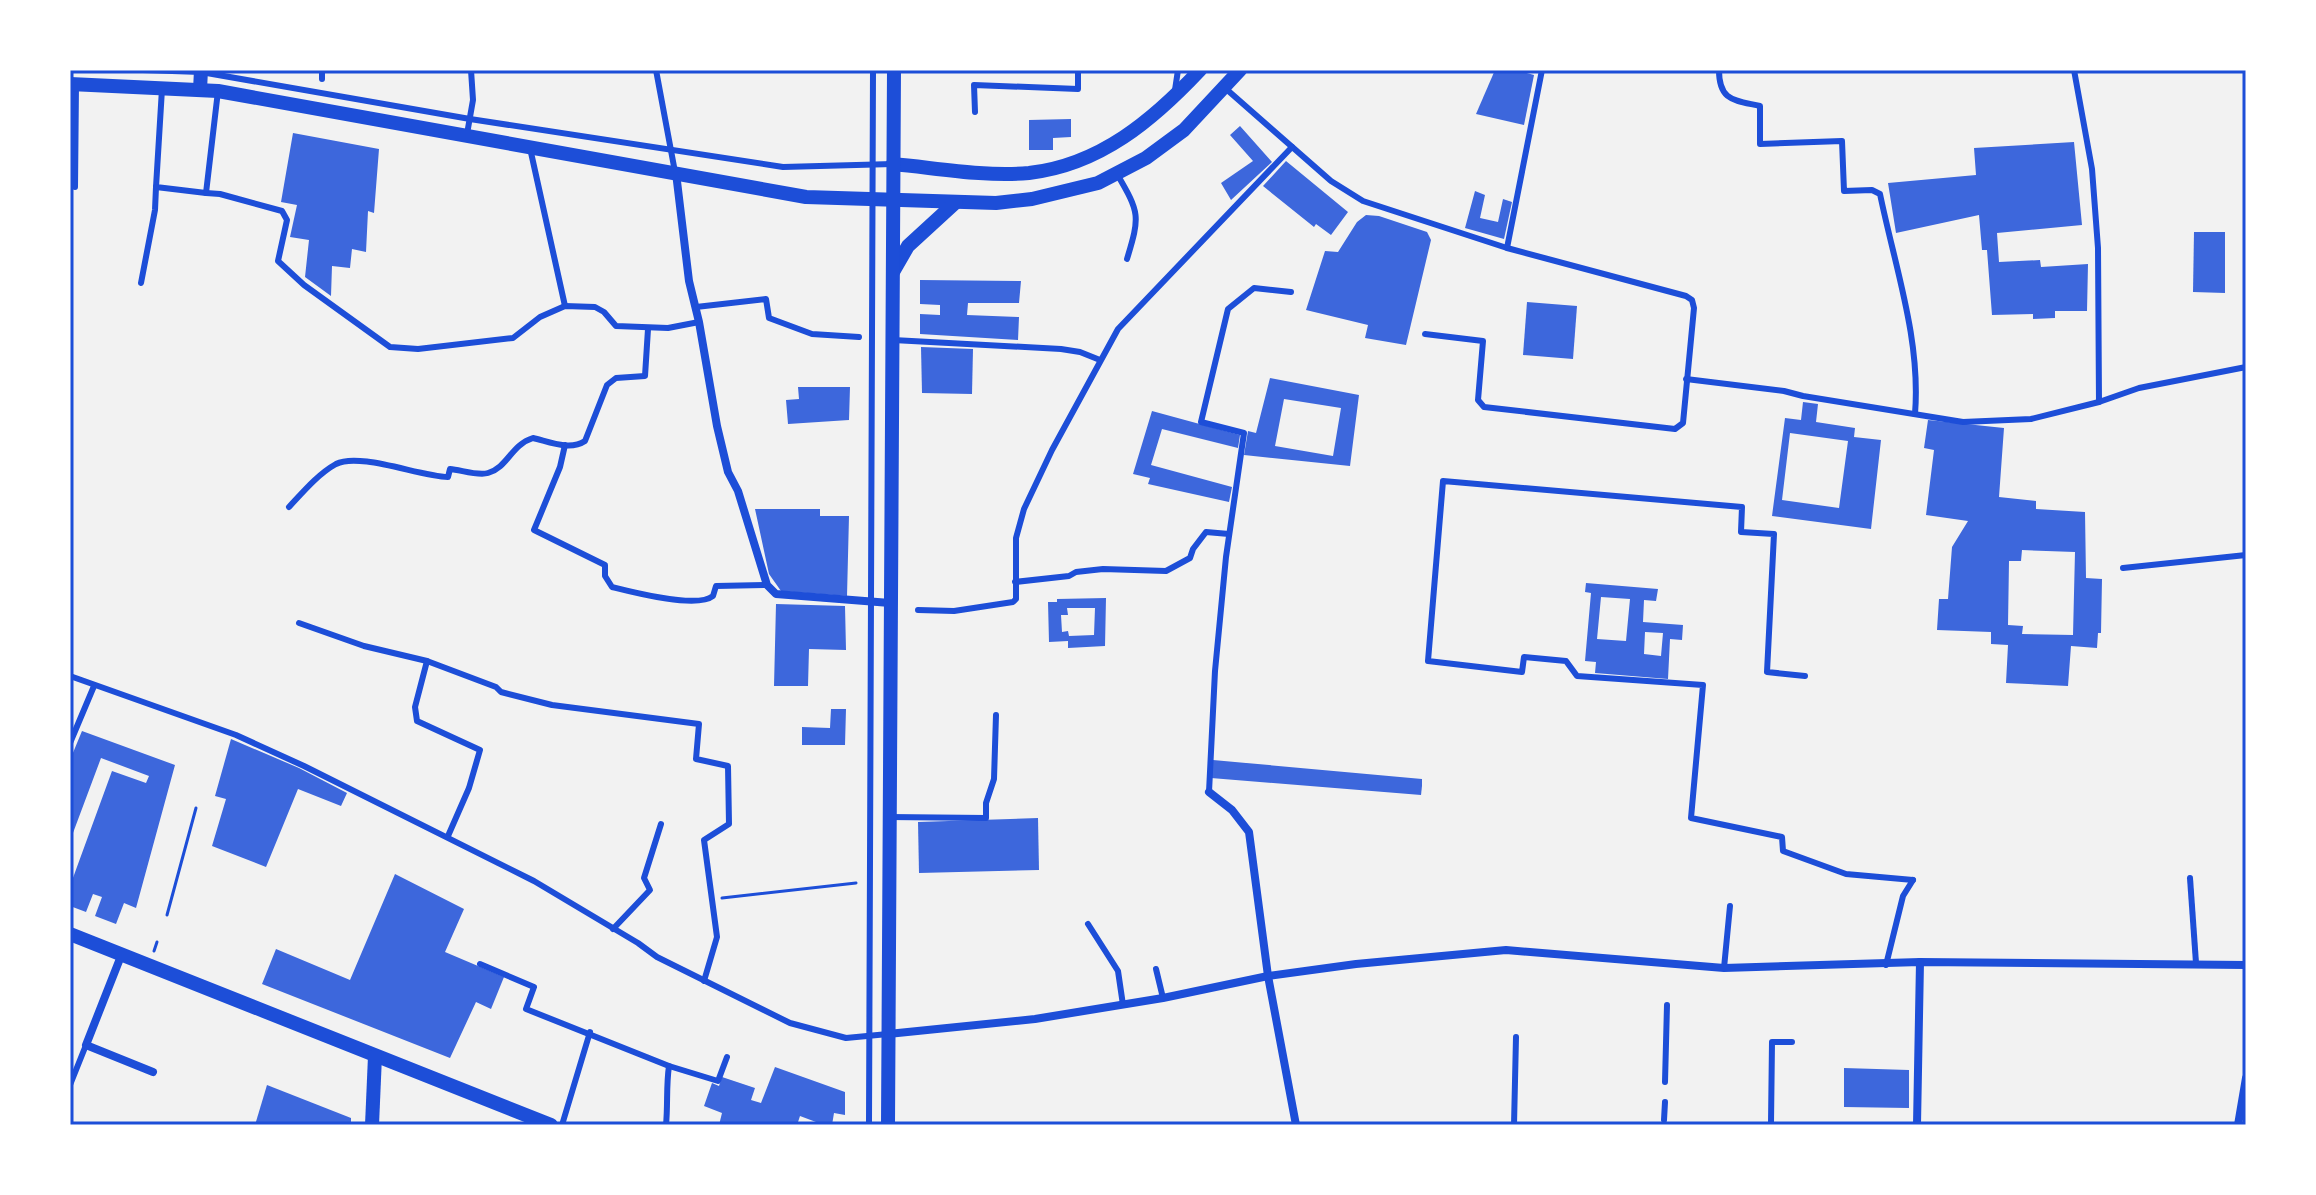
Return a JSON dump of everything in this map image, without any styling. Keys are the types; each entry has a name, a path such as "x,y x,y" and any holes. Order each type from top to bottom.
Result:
{"street":[{"path":"888,1125 894,70"},
{"path":"893,164 1027,173 1058,167 1095,155 1144,124 1200,70"},
{"path":"200,90 201,71"},
{"path":"73,84 218,91 806,197 996,203 1032,199 1098,183 1146,158 1184,130 1225,88 1237,71"},
{"path":"675,172 689,281 728,472 738,491 767,585 776,594 890,603"},
{"path":"1027,173 1032,199"},
{"path":"893,273 908,246 956,202"},
{"path":"1209,792 1232,810 1249,832 1268,976 1296,1125"},
{"path":"70,934 551,1125"},
{"path":"888,1034 1035,1019 1163,998 1268,976 1427,955 1506,950 1724,968 1920,962 2246,965"},
{"path":"121,956 86,1045 153,1072"},
{"path":"1917,1125 1920,962"},
{"path":"372,1125 375,1056"},
{"path":"2238,1125 2246,1078"}],"lane":[{"path":"143,70 201,71 470,119 783,167 893,164"},
{"path":"322,70 322,79"},
{"path":"467,137 473,100 471,70"},
{"path":"656,70 675,172"},
{"path":"869,1125 873,70"},
{"path":"975,112 974,85 1078,89 1078,70"},
{"path":"1173,99 1178,70"},
{"path":"1507,248 1542,70"},
{"path":"1719,70 1719,86 1731,100 1760,106 1760,144 1842,141 1844,191 1872,190 1880,194 1910,325 1918,381 1915,414"},
{"path":"2074,70 2092,169 2098,248 2099,402"},
{"path":"73,84 75,187"},
{"path":"141,283 155,210 162,87"},
{"path":"1225,88 1331,181 1363,201 1507,248 1692,300 1694,308 1683,423 1675,429 1484,407 1479,405 1478,400 1483,341 1425,334"},
{"path":"206,193 218,91"},
{"path":"918,610 954,611 1013,602 1016,538 1024,509 1052,450 1118,329 1292,147"},
{"path":"530,148 565,306"},
{"path":"1117,173 1136,206 1137,225 1127,259"},
{"path":"156,187 220,194 282,211 287,220 278,261 304,285 390,347 418,349 513,338 540,317 565,306 595,307 616,326 648,329 699,322"},
{"path":"1209,792 1215,671 1229,534 1244,433 1201,422 1228,309 1254,288 1291,292"},
{"path":"696,307 766,299 769,318 812,334 859,337"},
{"path":"289,507 313,481 337,463 349,460 448,477 450,469 485,474 492,471 505,462 516,446 533,438 575,446 585,441 607,385 616,378 645,376 648,329"},
{"path":"893,340 1061,349 1100,360"},
{"path":"1686,379 1784,391 1963,422 2031,419 2099,402 2139,388 2246,367"},
{"path":"565,445 560,467 534,530 605,565 605,576 612,587 654,596 703,601 713,596 716,586 767,585"},
{"path":"1805,676 1767,672 1774,534 1741,532 1742,507 1443,481 1428,661 1522,672 1524,657 1566,661 1577,676 1703,685 1691,818 1782,837 1783,851 1846,874 1913,880 1903,896 1886,965"},
{"path":"1015,582 1103,569 1166,571 1190,558 1206,532 1229,534"},
{"path":"2123,568 2246,555"},
{"path":"299,623 364,646 427,661 496,687 501,692 552,705 699,724 696,759 728,766 729,824 704,840 717,937 704,981"},
{"path":"427,661 415,707 417,721 480,750 469,788 448,836"},
{"path":"70,676 236,735 448,836 534,881 657,957 790,1023 846,1038 888,1034"},
{"path":"70,743 94,686"},
{"path":"888,817 986,818 986,803 994,779 996,715"},
{"path":"613,929 650,890 644,878 661,824"},
{"path":"2190,878 2196,963"},
{"path":"1724,968 1730,906"},
{"path":"1088,924 1118,971 1123,1005"},
{"path":"480,964 534,987 526,1009 669,1066 718,1081 727,1057"},
{"path":"1156,969 1163,998"},
{"path":"1665,1082 1667,1005"},
{"path":"562,1125 590,1032"},
{"path":"1514,1125 1516,1037"},
{"path":"1771,1123 1772,1042 1792,1042"},
{"path":"70,1085 86,1045"},
{"path":"666,1125 668,1103 665,1091 669,1066"},
{"path":"1664,1120 1665,1102"}],"path":[{"path":"167,915 196,808"},
{"path":"711,899 856,883"}],"building":[{"path":"1495,70 1516,70 1534,75 1524,125 1476,114"},
{"path":"1071,119 1071,137 1053,138 1053,150 1029,150 1029,120"},
{"path":"1240,126 1272,162 1231,200 1221,183 1253,161 1230,135"},
{"path":"293,133 379,149 374,213 368,211 366,252 352,249 350,268 332,266 331,296 305,277 309,240 290,237 297,205 281,202"},
{"path":"2074,142 2082,225 1997,233 1999,262 2040,260 2041,267 2088,264 2087,311 2055,311 2055,318 2033,319 2033,314 1992,315 1987,250 1982,250 1979,215 1896,233 1888,183 1976,175 1974,148"},
{"path":"1286,161 1348,212 1331,235 1316,224 1314,227 1263,186"},
{"path":"1475,191 1485,195 1480,218 1498,222 1503,199 1512,202 1504,239 1465,228"},
{"path":"1366,215 1379,216 1427,232 1431,240 1406,345 1365,338 1368,325 1306,310 1325,251 1338,252 1357,222"},
{"path":"2194,232 2225,232 2225,293 2193,292"},
{"path":"920,280 1021,281 1019,303 968,303 967,315 1019,317 1018,340 920,334 920,314 940,315 940,305 920,304"},
{"path":"1527,302 1577,306 1573,359 1523,355"},
{"path":"921,347 973,349 972,394 922,393"},
{"path":"1270,378 1359,395 1350,466 1244,455 1248,431 1256,433","holes":["1284,399 1341,408 1333,456 1275,446"]},
{"path":"798,387 850,387 849,420 788,424 786,400 799,399"},
{"path":"1803,402 1818,404 1816,422 1855,428 1854,437 1881,440 1871,529 1772,516 1785,418 1801,420","holes":["1790,433 1848,441 1839,508 1782,500"]},
{"path":"1152,411 1240,435 1238,448 1162,429 1151,465 1232,487 1229,502 1148,484 1150,478 1133,474"},
{"path":"1928,420 2004,428 1999,497 2036,501 2036,509 2085,512 2086,578 2102,579 2101,633 2098,633 2097,648 2071,646 2068,686 2006,683 2008,645 1991,644 1991,632 1937,630 1939,599 1948,599 1952,547 1968,521 1926,515 1934,450 1924,448","holes":["2022,550 2075,552 2073,635 2022,634 2023,626 2008,625 2009,561 2021,561"]},
{"path":"755,509 820,509 820,516 849,516 847,596 781,591 769,574"},
{"path":"1586,583 1658,589 1656,601 1644,600 1643,622 1683,625 1682,640 1670,639 1668,679 1595,673 1596,662 1585,661 1591,593 1585,592","holes":["1601,597 1630,599 1626,641 1597,639","1645,632 1663,633 1661,656 1644,654"]},
{"path":"1106,598 1105,646 1068,648 1068,641 1049,642 1048,602 1057,602 1057,599","holes":["1067,608 1095,608 1094,635 1069,636 1068,631 1062,632 1061,615 1068,615"]},
{"path":"776,604 845,606 846,650 809,649 808,686 774,686"},
{"path":"831,709 846,709 845,745 802,745 802,727 830,728"},
{"path":"82,731 175,765 136,908 124,903 116,924 95,916 102,897 93,894 86,912 70,906 70,886 112,771 146,783 149,776 101,758 70,841 70,760"},
{"path":"231,739 299,768 347,793 341,806 298,789 266,867 212,846 226,799 215,796"},
{"path":"1213,760 1422,779 1421,795 1211,778"},
{"path":"1038,818 1039,870 919,873 918,822"},
{"path":"395,874 464,909 445,952 504,977 491,1009 476,1002 450,1058 262,984 276,949 350,980"},
{"path":"775,1067 845,1092 845,1115 834,1113 832,1125 800,1116 797,1125 719,1125 722,1113 704,1106 712,1083 719,1086 722,1077 755,1088 751,1100 761,1103"},
{"path":"1844,1068 1909,1070 1909,1108 1844,1107"},
{"path":"267,1085 351,1118 351,1125 255,1125"}]}
